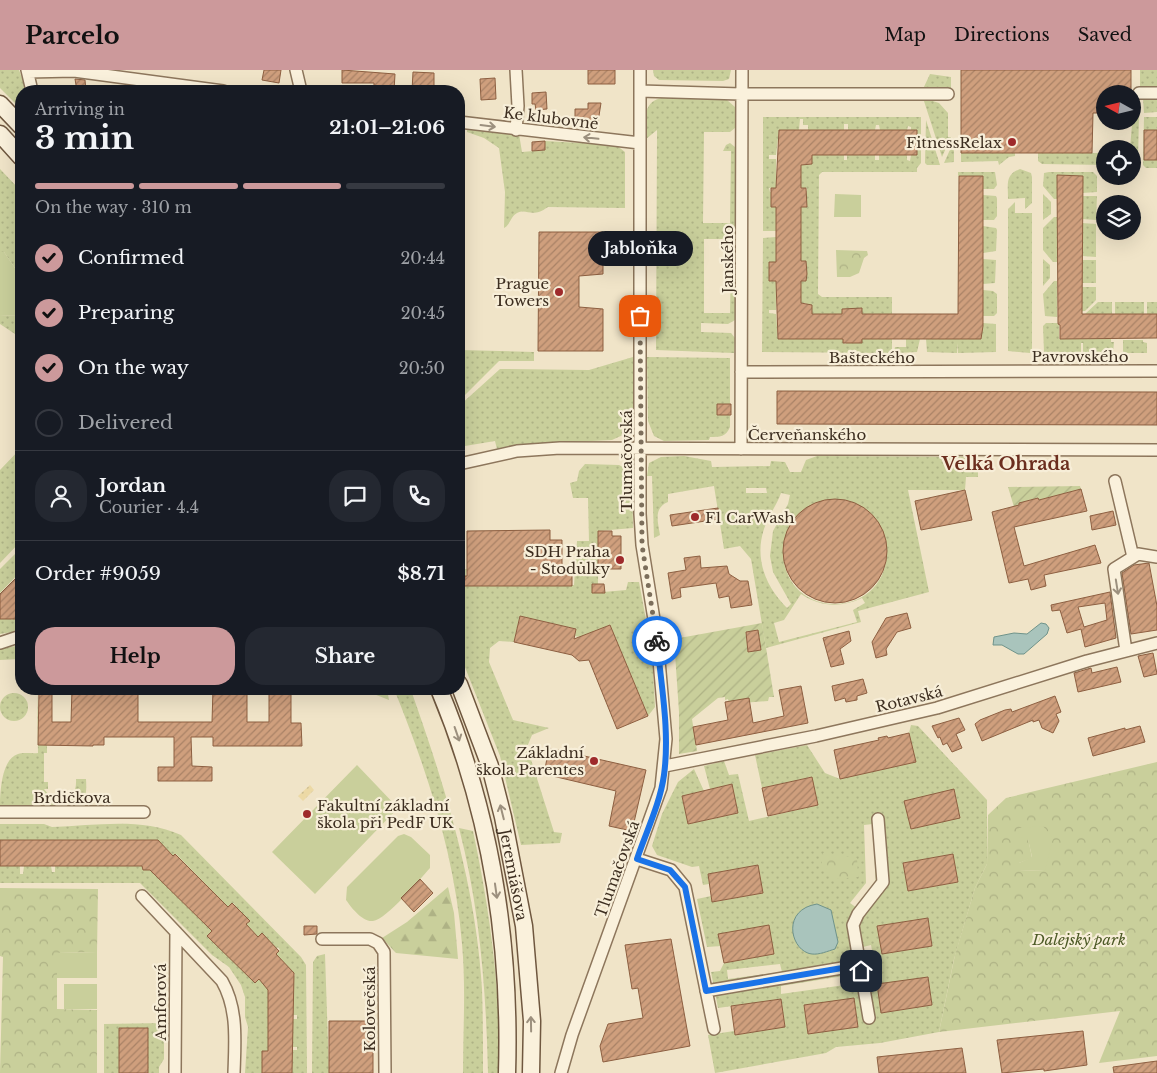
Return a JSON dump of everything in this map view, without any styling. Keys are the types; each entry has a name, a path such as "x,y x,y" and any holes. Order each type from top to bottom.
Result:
{"main road":[{"path":"0,104 15,120"},
{"path":"0,134 15,150"},
{"name":"Jeremiášova","path":"441,695 468,766 494,874 506,971 507,1073"},
{"name":"Jeremiášova","path":"463,695 490,766 503,818 520,908 529,980 531,1073"}],"street":[{"path":"296,70 300,85"},
{"path":"516,70 518,106 516,130"},
{"name":"Tlumačovská","path":"561,1073 574,1028 637,859 661,788 665,766 666,738 657,638 642,545 640,449 640,70"},
{"name":"Janského","path":"741,449 742,70"},
{"path":"30,85 27,71 74,71 178,85"},
{"path":"640,91 741,94 948,94"},
{"path":"1141,93 1157,94"},
{"name":"Ke klubovně","path":"465,123 640,143"},
{"name":"Pavrovského","path":"1002,372 1157,371"},
{"name":"Bašteckého","path":"741,372 1002,372"},
{"name":"Červeňanského","path":"465,463 517,451 545,449 1157,450"},
{"path":"1115,481 1133,557"},
{"path":"1126,651 1114,569 1138,554 1157,557"},
{"path":"0,643 15,638"},
{"name":"Rotavská","path":"665,766 816,736 937,708 1087,661 1157,643"},
{"name":"Brdičkova","path":"0,812 144,812"},
{"path":"869,1018 853,925 858,914 883,882 878,819"},
{"path":"637,859 670,870 685,887 714,1029"},
{"path":"142,896 222,981 230,995 235,1025 234,1073"},
{"name":"Amforová","path":"175,1073 176,932"},
{"name":"Kolovečská","path":"322,939 370,939 378,943 384,952 385,1073"},
{"path":"706,991 860,965"}],"green space":[{"path":"0,70 19,70 25,85 15,85 15,103 0,88"},
{"path":"653,70 731,70 729,79 723,81 659,80 654,76"},
{"path":"1140,70 1157,70 1157,87 1141,87"},
{"path":"930,74 951,77 951,88 923,89"},
{"path":"661,98 727,100 735,107 735,128 730,132 704,132 703,223 730,223 731,151 723,151 726,145 730,143 735,147 736,235 732,239 704,239 704,313 730,313 731,259 723,258 724,254 730,251 735,255 735,320 728,324 701,323 701,332 731,333 735,338 734,353 656,350 657,130 646,139 645,120 650,104"},
{"path":"923,98 939,103 948,113 948,137 951,137 942,157"},
{"path":"1143,99 1157,99 1157,112 1144,113"},
{"path":"763,117 921,117 921,163 917,168 917,172 822,172 819,175 818,294 822,297 892,297 892,353 762,352 763,238 776,237 776,231 763,231","holes":["800,119 803,119 803,125 808,125 808,130 844,130 844,124 848,124 848,130 875,130 876,125 879,125 880,130 907,130 908,126 911,127 911,130 917,130 917,155 911,155 910,161 907,160 907,155 879,155 879,160 875,160 875,155 847,155 847,160 844,160 844,155 811,155 812,164 801,165 801,188 807,188 807,191 801,191 807,207 801,207 801,229 776,207 771,207 776,192 770,192 769,188 776,188 776,159 769,159 769,155 776,155 779,130 799,130","777,239 801,240 801,261 806,261 806,281 801,281 801,303 806,303 810,314 842,314 843,309 846,309 846,314 862,308 862,314 884,314 884,339 862,339 862,343 847,339 846,344 843,343 843,339 778,339 776,314 769,313 769,310 776,310 776,281 769,281 769,262 776,262"]},
{"path":"1144,117 1157,117 1157,130 1144,130 1144,160 1157,160 1157,168 1146,168 1143,165"},
{"path":"926,120 940,165 927,165 925,163"},
{"path":"467,127 519,134 522,152 545,150 545,141 616,145 625,152 625,208 548,207 534,213 517,213 504,228 505,192 499,148 484,138 467,132"},
{"path":"1132,130 1139,130 1138,140 1131,140"},
{"path":"953,143 954,162 944,163"},
{"path":"961,153 1015,153 1015,156 1009,157 999,165 998,161 961,162"},
{"path":"1038,153 1096,153 1096,165 1042,164 1038,161"},
{"path":"0,169 15,185 15,268 4,252 0,252"},
{"path":"1020,169 1031,173 1032,177 1032,203 1025,209 1025,198 1008,199 1008,180 1015,171"},
{"path":"958,172 995,172 997,185 994,189 983,189 983,176 958,176"},
{"path":"1093,172 1096,175 1097,192 1082,193 1057,176 1057,199 1054,199 1043,186 1044,173"},
{"path":"835,194 861,195 861,217 834,217"},
{"path":"1043,194 1051,202 1051,214 1043,220"},
{"path":"983,195 996,196 997,216 994,220 983,220"},
{"path":"1082,196 1096,196 1096,220 1082,219"},
{"path":"1015,202 1015,213 1032,213 1032,351 1030,353 1008,351 1008,209"},
{"path":"1054,217 1057,217 1057,262 1053,262 1043,250 1043,228"},
{"path":"1082,223 1096,224 1096,257 1082,256"},
{"path":"983,226 996,228 996,251 983,253"},
{"path":"836,250 867,251 868,255 864,258 859,273 850,277 837,277"},
{"path":"0,252 4,252 15,268 15,315 0,316"},
{"path":"983,259 996,260 995,283 983,284"},
{"path":"1043,259 1050,265 1050,278 1043,286"},
{"path":"1082,260 1096,260 1096,283 1082,283"},
{"path":"1054,281 1057,281 1057,317 1045,316 1043,294"},
{"path":"1082,287 1096,287 1096,300 1085,311 1082,311"},
{"path":"983,290 993,291 997,294 997,313 994,316 983,316"},
{"path":"1098,302 1112,302 1112,315 1085,314"},
{"path":"1115,302 1144,302 1144,315 1115,315"},
{"path":"1147,302 1157,302 1157,315 1147,315"},
{"path":"15,315 15,334 0,324 0,316"},
{"path":"983,323 996,324 996,352 958,353 958,343 957,353 927,352 926,339 981,339"},
{"path":"1046,323 1057,323 1059,325 1059,339 1111,339 1111,342 1114,342 1113,353 1083,353 1083,343 1081,343 1081,353 1044,352 1043,326"},
{"path":"906,339 920,339 917,352 894,353 895,347 906,347"},
{"path":"1123,340 1143,340 1143,342 1147,343 1147,353 1123,353"},
{"path":"465,350 534,352 534,361 499,361 465,395"},
{"path":"633,357 633,420 625,434 612,440 514,445 497,449 495,441 465,446 465,401 500,369 589,370"},
{"path":"647,357 730,358 730,427 727,433 710,437 709,440 664,441 654,436 648,421"},
{"path":"15,454 15,547 0,563 0,470"},
{"path":"684,456 711,461 712,467 770,466 771,461 785,462 790,472 801,472 806,460 817,456 975,457 978,462 978,477 966,477 965,490 908,490 929,592 858,611 861,622 766,648 751,559 740,546 724,549 714,486 668,494 668,502 658,512 660,535 654,538 652,476 647,476 649,463 661,457","holes":["746,488 766,488 767,493 746,493","781,493 790,495 788,504 773,531 770,556 773,572 791,604 787,608 768,582 761,562 760,551 764,529","833,499 857,505 874,517 884,534 887,553 883,572 873,588 857,600 862,598 865,603 853,610 857,622 779,642 774,623 784,620 801,594 816,602 831,605 856,600 834,604 813,600 797,589 787,573 783,555 786,537 794,520 810,507"]},
{"path":"585,464 619,465 623,467 624,483 632,483 633,528 598,531 598,584 592,584 592,593 626,590 628,582 639,582 652,652 655,707 648,716 610,625 580,637 575,636 576,629 520,616 514,642 499,641 490,648 489,662 513,720 549,728 532,735 527,747 554,832 562,833 560,843 521,845 500,756 465,667 465,585 574,585 577,541 589,541 588,498 573,498 570,483 577,481 579,471"},
{"path":"1080,486 1081,489 1039,500 1038,498 1029,500 1029,503 1014,507 1008,487"},
{"path":"15,554 15,577 0,593 0,569"},
{"path":"3,611 12,620 15,617 15,630 0,634 0,614"},
{"path":"762,623 774,697 769,697 768,701 729,704 728,699 725,700 725,697 718,698 692,719 697,751 679,754 679,712 674,639","holes":["758,630 761,650 748,652 746,632"]},
{"path":"15,646 15,659 0,660 0,649"},
{"path":"9,694 21,695 27,702 27,712 19,720 9,720 1,712 1,702"},
{"path":"37,695 39,744 47,745 47,753 44,753 44,782 48,782 48,789 44,789 53,800 63,800 73,793 76,779 86,779 86,794 83,800 71,808 0,808 3,778 12,757 23,753 38,753"},
{"path":"376,695 388,695 389,700"},
{"path":"396,695 413,695 448,802 458,839 479,951 482,989 483,1073 463,1073 463,960 453,878 438,814"},
{"path":"911,725 918,726 987,800 987,864 975,888 954,959 939,1032 880,1043 836,1047 826,1053 715,1073 708,1035 734,1031 735,1035 785,1027 781,999 718,1008 711,972 720,971 724,963 773,954 721,946 707,947 697,899 711,896 713,902 762,893 758,865 708,874 709,884 703,885 699,866 692,867 657,855 652,846 662,814 678,782 694,769 704,791 682,796 688,824 738,813 732,785 710,789 704,766 724,761 729,775 738,774 749,821 818,805 811,777 762,788 755,755 807,745 825,773 840,779 915,762 909,733","holes":["954,790 960,817 911,829 905,801","873,824 876,887 857,908 850,903 866,883 864,825","952,854 958,882 908,891 903,863","928,918 932,946 882,954 877,926","871,945 875,966 866,968 863,947","780,964 782,972 728,979 727,970","850,975 852,984 781,994 781,986","928,977 932,1005 882,1013","854,998 858,1027 808,1034 804,1006"]},
{"name":"Dalejský park","path":"1157,762 1157,1056 1099,1063 1120,1011 939,1032 955,955 975,888 987,864 988,815 1006,798","holes":["1028,838 1045,870 1019,871 1019,863 1032,858"]},
{"path":"357,765 398,808 315,894 272,852"},
{"path":"0,824 44,824 52,827 134,824 165,829 181,835 301,957 306,965 307,1073 292,1073 290,1050 297,1050 297,1047 290,1047 290,1019 297,1019 297,1015 290,1015 294,988 286,984 295,975 276,954 280,950 278,947 273,952 262,933 258,937 246,924 249,921 231,909 235,905 233,903 228,907 176,854 173,856 157,840 0,840"},
{"path":"1043,826 1053,838 1045,870 1019,871 1019,863 1032,857 1028,839 1018,837 1019,828"},
{"path":"459,828 473,831 485,891 496,981 499,1073 488,1073 486,1011 481,950 472,889"},
{"path":"404,834 411,837 430,855 430,868 386,914 379,919 369,921 357,914 346,900 347,887 398,836"},
{"path":"822,853 857,858 858,877 836,879 822,864"},
{"path":"0,866 20,866 20,874 23,874 24,866 51,866 52,872 55,872 55,866 142,866 143,870 146,870 147,866 212,931 255,983 259,979 268,988 268,1051 262,1052 262,1055 268,1055 262,1073 245,1073 248,1027 245,1017 245,997 241,985 229,967 212,955 140,883 0,883"},
{"path":"448,887 454,913 458,959 396,953 382,938 407,922"},
{"path":"0,888 98,889 97,952 57,953 57,1009 97,1010 97,1073 0,1073 3,957 0,956"},
{"path":"97,952 97,978 57,978 57,953"},
{"path":"325,954 329,1073 312,1073 313,962 317,956"},
{"path":"64,984 97,984 97,1009 64,1009"},
{"path":"164,1023 164,1059 159,1067 159,1073 148,1073 148,1029 119,1028 119,1073 104,1073 104,1024"}],"sand":[{"path":"310,785 314,790 303,801 298,796"}],"water":[{"path":"1041,623 1046,624 1049,628 1047,634 1024,654 1018,654 1002,645 993,645 994,637 1014,633 1027,634"},
{"path":"817,904 831,910 838,942 835,949 812,954 805,952 799,946 793,930 798,914 805,908"}],"building":[{"path":"264,70 281,70 279,83 262,80"},
{"path":"342,70 395,74 394,85 342,83"},
{"path":"588,70 615,70 615,84 588,84"},
{"path":"961,70 1131,70 1131,85 1096,85 1096,113 1093,113 1092,153 961,153"},
{"path":"413,72 434,73 434,85 412,85"},
{"path":"495,78 496,99 481,100 480,79"},
{"path":"75,79 85,80 85,85 76,85"},
{"path":"546,92 547,109 536,110 535,104 532,104 532,93"},
{"path":"588,103 601,103 598,122 575,122 575,109 588,109"},
{"path":"779,130 917,130 917,155 812,155 812,164 801,165 801,188 806,188 807,207 801,207 801,261 806,261 807,274 806,281 801,281 801,303 812,305 812,314 842,314 842,309 862,308 862,314 958,314 959,176 983,176 983,326 981,339 862,339 862,343 843,343 843,339 778,339 776,281 769,281 769,262 776,262 776,207 771,207 771,188 776,188"},
{"path":"1144,130 1157,130 1157,160 1144,160"},
{"path":"545,141 545,150 532,151 532,142"},
{"path":"1057,175 1083,176 1082,314 1157,314 1157,338 1060,339 1060,325 1058,324"},
{"name":"Prague Towers","path":"539,232 603,232 603,274 579,276 579,307 603,309 603,351 538,351"},
{"path":"777,391 1157,392 1157,425 777,424"},
{"path":"717,404 731,404 731,415 717,415"},
{"path":"1081,489 1087,511 1014,527 1024,566 1095,545 1101,563 1044,575 1046,586 1031,590 1028,579 1009,583 992,512 1038,498 1039,500"},
{"path":"965,490 972,520 921,530 915,501"},
{"path":"835,499 855,503 864,507 872,514 879,522 883,531 887,551 883,571 879,580 872,588 864,595 855,599 835,603 815,599 806,595 798,588 791,580 787,571 783,551 787,531 791,522 798,514 806,507 815,503"},
{"name":"F1 CarWash","path":"718,508 719,519 672,526 670,515"},
{"path":"1113,511 1116,525 1092,530 1090,516"},
{"path":"550,530 550,540 562,540 562,572 572,572 572,586 465,586 465,576 467,576 467,531"},
{"path":"598,531 612,531 612,536 621,536 621,569 598,569"},
{"path":"700,556 701,568 727,566 729,574 740,581 748,581 752,605 731,608 729,596 719,598 716,583 680,588 681,597 672,599 668,573 686,570 684,558"},
{"path":"1149,563 1157,606 1157,630 1131,634 1122,573 1134,565"},
{"path":"15,579 15,619 0,619 0,594"},
{"path":"592,584 604,584 605,593 592,593"},
{"path":"1110,592 1116,638 1085,647 1081,629 1067,633 1060,610 1052,611 1051,605","holes":["1105,603 1107,620 1084,627 1078,607"]},
{"path":"907,613 911,628 897,632 886,649 887,655 876,658 872,642 886,618"},
{"path":"520,616 576,629 574,639 610,625 648,716 617,729 589,660 579,661 572,655 514,642"},
{"path":"758,630 761,650 748,652 746,632"},
{"path":"849,631 851,641 840,649 844,664 831,667 823,638"},
{"path":"1153,653 1157,674 1144,677 1138,656"},
{"path":"1117,667 1121,682 1078,692 1074,673 1091,668 1092,673"},
{"path":"863,679 867,693 857,696 857,700 846,702 845,698 835,701 832,686"},
{"path":"801,686 808,723 696,745 693,727 728,720 725,702 749,698 753,723 784,716 779,690"},
{"path":"39,695 52,695 52,722 71,722 72,695 138,695 138,722 212,722 213,695 247,695 247,722 269,722 269,695 291,695 291,723 301,723 302,746 213,746 213,737 191,737 192,766 212,767 212,781 158,781 158,767 174,767 174,737 104,737 104,745 93,746 38,745"},
{"path":"1055,696 1061,712 1056,714 1059,721 1053,733 1042,728 1039,720 1033,722 1033,720 982,741 975,724 980,720 1005,710 1011,709 1012,712"},
{"path":"959,718 965,730 956,734 962,748 952,752 947,743 943,745 932,726"},
{"path":"1140,726 1145,742 1093,756 1088,738"},
{"path":"909,733 916,762 840,779 834,750 879,740 878,738 887,736 888,738"},
{"path":"549,748 646,770 632,831 609,826 616,791 544,774"},
{"path":"812,777 818,805 768,816 762,788"},
{"path":"732,784 738,813 688,824 682,796"},
{"path":"954,789 960,818 911,829 904,801"},
{"path":"0,840 158,840 173,856 175,854 228,907 232,903 250,921 246,924 258,937 262,933 279,951 276,954 294,973 292,1073 262,1073 262,1051 268,1051 268,990 259,979 255,983 207,936 212,931 150,870 143,870 142,866 0,866"},
{"path":"953,854 958,882 908,891 903,863"},
{"path":"758,865 763,893 712,902 708,874"},
{"path":"420,879 433,893 414,912 401,898"},
{"path":"928,918 932,946 882,954 877,926"},
{"path":"769,925 774,954 724,963 718,934"},
{"path":"304,926 317,926 317,934 304,935"},
{"path":"671,939 690,1046 603,1062 600,1046 608,1024 643,1018 638,988 632,989 625,945"},
{"path":"928,977 932,1005 881,1013 877,984"},
{"path":"854,998 858,1027 808,1034 804,1005"},
{"path":"781,999 785,1027 735,1035 731,1006"},
{"path":"329,1021 373,1021 373,1073 329,1073"},
{"path":"119,1028 148,1028 148,1073 119,1073"},
{"path":"1083,1031 1087,1065 1044,1071 1044,1069 1002,1073 997,1040"},
{"path":"962,1048 966,1073 879,1073 877,1057"},
{"path":"1157,1061 1157,1073 1114,1073 1113,1067"}],"way so far":[{"path":"640,316 640,514 642,545 657,641"}],"place":[{"name":"FitnessRelax","path":"1012,142"},
{"name":"Prague Towers","path":"559,292"},
{"name":"Jabloňka","path":"640,316"},
{"name":"F1 CarWash","path":"695,517"},
{"name":"SDH Praha - Stodůlky","path":"620,560"},
{"name":"Základní škola Parentes","path":"594,761"},
{"name":"Fakultní základní škola při PedF UK","path":"307,814"}],"district":[{"name":"Velká Ohrada","path":"1006,464"}],"route":[{"path":"657,641 666,738 664,777 637,859 670,870 685,887 706,991 860,965 861,971"}]}
